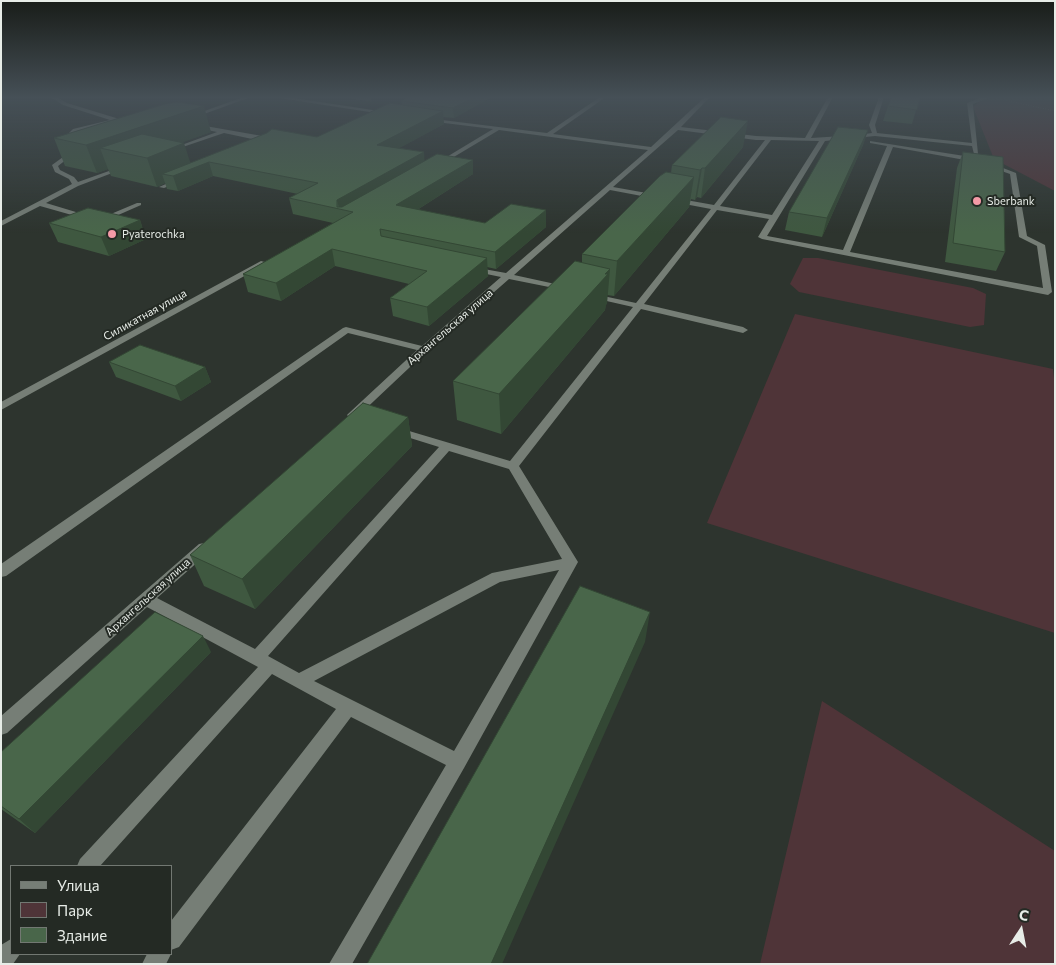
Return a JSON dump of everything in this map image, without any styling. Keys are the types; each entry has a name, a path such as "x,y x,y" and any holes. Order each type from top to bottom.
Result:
{"street":[{"path":"160,154 194,142"},
{"path":"434,167 476,142"},
{"path":"600,142 651,149"},
{"name":"Архангельская улица","path":"353,419 424,350 660,142"},
{"path":"513,466 767,142"},
{"path":"821,142 762,237 1051,293 1041,244 1023,237 1013,173 977,160 877,142"},
{"path":"948,142 975,145 977,160"},
{"path":"846,252 891,145"},
{"path":"76,185 72,178 57,171 55,165 65,158 88,151"},
{"path":"1,224 76,185 134,164"},
{"path":"162,187 188,176"},
{"path":"608,188 774,218"},
{"path":"40,204 100,221 139,204"},
{"name":"Силикатная улица","path":"1,407 272,258"},
{"path":"462,266 743,330"},
{"path":"1,572 346,330 424,350"},
{"path":"380,425 513,466 571,562"},
{"path":"88,865 447,446"},
{"name":"Архангельская улица","path":"1,727 212,540"},
{"path":"298,680 497,577 571,562"},
{"path":"340,964 458,762 571,562"},
{"path":"146,599 348,707 458,762"},
{"path":"172,939 348,707"},
{"path":"1,961 10,951"}],"green space":[{"path":"987,142 1055,142 1055,191 994,159"},
{"path":"803,258 818,258 973,288 986,294 984,325 970,327 799,292 790,284"},
{"path":"795,314 1053,369 1055,387 1055,633 707,523"},
{"path":"822,701 1055,851 1055,964 760,964"}],"building":[{"path":"72,142 95,142 86,145"},
{"path":"118,142 184,143 147,158 100,148"},
{"path":"244,142 383,142 377,145 424,152 337,200 337,207 342,207 437,154 473,160 396,205 485,223 511,204 546,210 495,252 380,229 381,236 487,258 427,307 390,298 427,271 332,249 276,283 243,274 353,212 289,198 318,183 209,162 173,176 162,174"},
{"path":"695,142 729,142 705,168 700,170 672,165"},
{"path":"829,142 862,142 827,218 789,212"},
{"path":"963,152 1003,157 1005,252 953,243"},
{"path":"666,172 694,177 617,261 582,254 660,176"},
{"path":"88,208 140,220 101,237 49,223"},
{"path":"575,261 610,269 605,274 608,274 499,394 453,381"},
{"path":"140,345 205,367 175,386 109,362"},
{"path":"363,403 408,417 242,579 190,555"},
{"path":"580,586 650,612 491,964 367,964"},
{"path":"155,612 203,636 19,819 1,806 1,752"}],"place":[{"name":"Sberbank","path":"977,201"},
{"name":"Pyaterochka","path":"112,234"}]}
